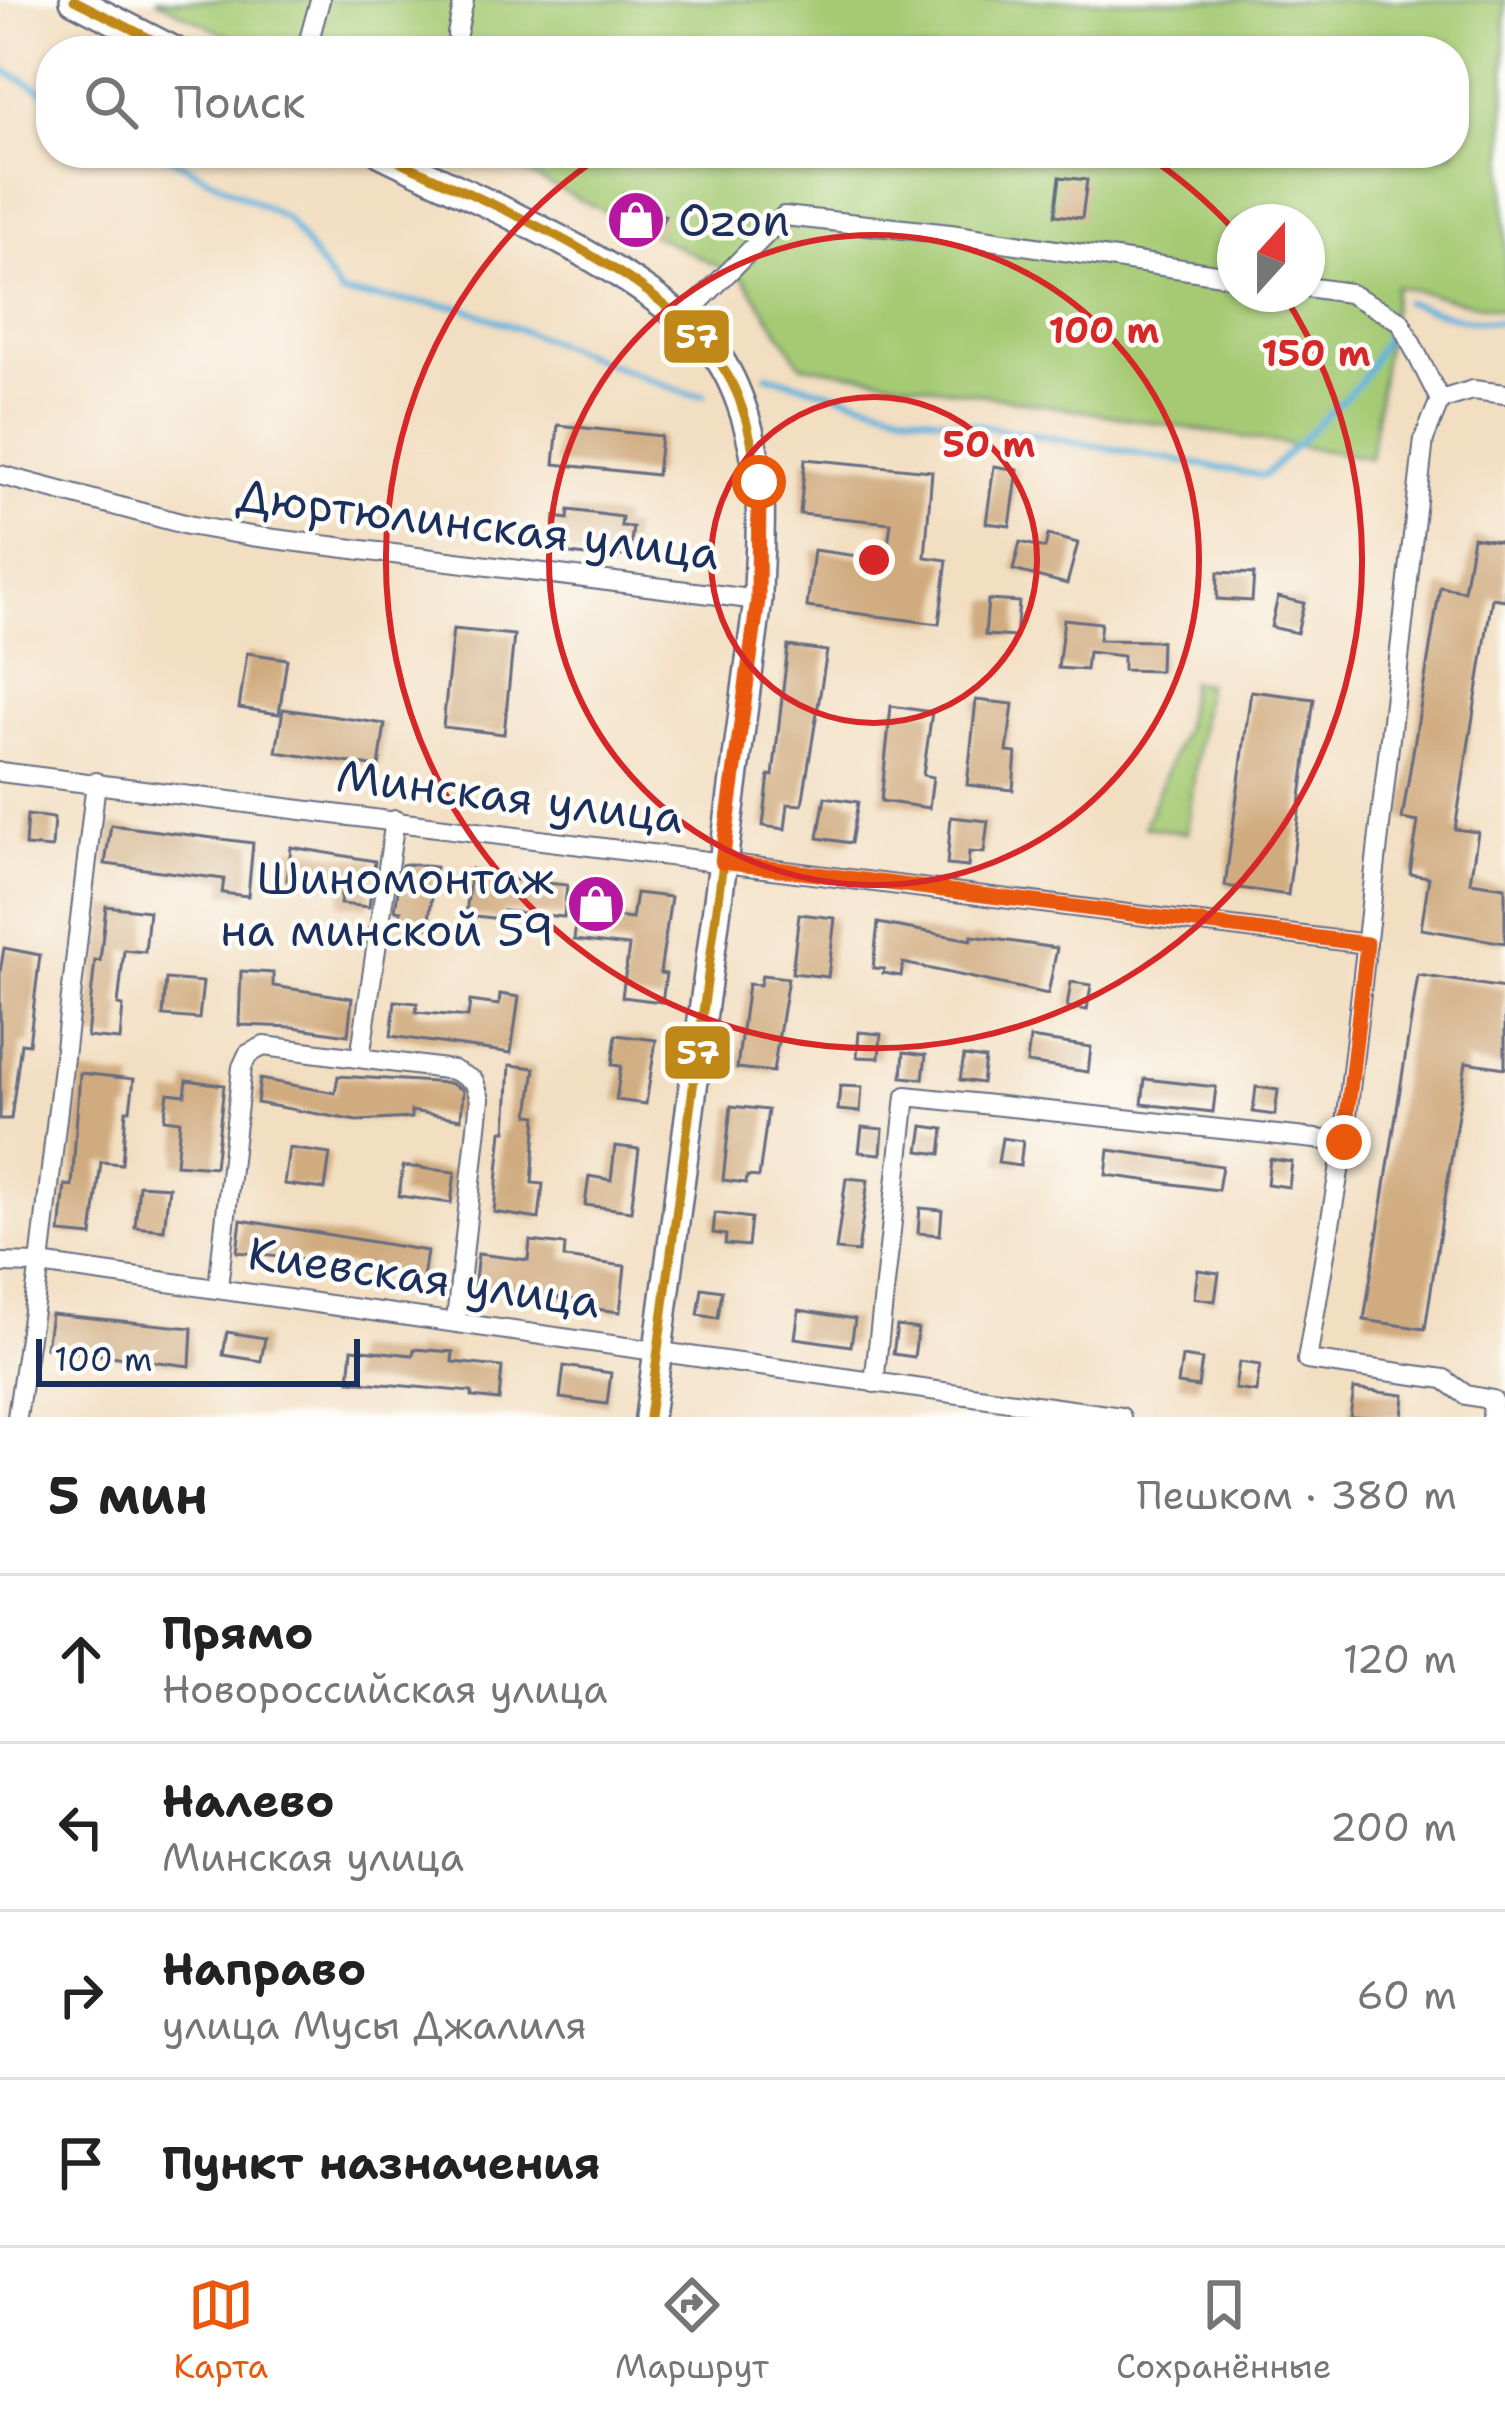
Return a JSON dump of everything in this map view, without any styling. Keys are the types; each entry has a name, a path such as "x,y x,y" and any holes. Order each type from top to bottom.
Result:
{"main road":[{"path":"74,0 145,36"},
{"path":"411,168 581,253 683,318 718,357 743,413 759,482 758,600 649,1417"}],"street":[{"path":"310,36 320,0"},
{"path":"457,34 464,0"},
{"path":"683,318 784,217 950,234 1217,274"},
{"path":"1325,290 1349,293 1400,321 1440,400 1424,439 1344,1142 1307,1360 1444,1378 1466,1395 1493,1400 1492,1417"},
{"path":"1440,400 1474,390 1505,394"},
{"name":"Дюртюлинская улица","path":"0,475 250,536 758,600"},
{"name":"Минская улица","path":"0,772 1367,944"},
{"path":"17,1417 40,1264 96,782"},
{"path":"360,1058 395,820"},
{"path":"218,1288 242,1067 248,1054 264,1046 453,1070 474,1081 480,1099 456,1320"},
{"path":"874,1383 906,1096 1344,1142"},
{"name":"Киевская улица","path":"0,1263 40,1264 456,1320 1121,1417"}],"green space":[{"path":"156,0 1505,0 1505,311 1395,286 1370,458 801,365 744,279 515,168 1469,168 1469,36 228,36"},
{"path":"1190,682 1206,684 1187,833 1144,827 1184,727"}],"building":[{"path":"1060,177 1087,180 1082,218 1055,215"},
{"path":"623,194 665,216 655,236 612,214"},
{"path":"558,425 661,436 657,475 554,464"},
{"path":"805,459 932,471 925,557 947,560 939,624 807,607 814,550 886,560 891,523 800,514"},
{"path":"994,466 1018,470 1010,526 986,523"},
{"path":"569,510 622,517 621,526 633,527 629,557 617,555 617,560 563,553 564,548 552,547 555,517 568,519"},
{"path":"1048,535 1078,543 1067,584 1013,570 1020,542 1045,548"},
{"path":"1473,537 1505,542 1505,600 1492,598 1455,829 1478,832 1470,882 1505,887 1505,943 1421,929 1429,877 1410,874 1418,822 1402,819 1440,587 1464,591"},
{"path":"1218,572 1254,574 1252,601 1217,599"},
{"path":"1278,597 1304,603 1297,633 1271,627"},
{"path":"988,600 1019,602 1016,637 985,635"},
{"path":"1064,619 1101,623 1099,640 1161,641 1160,671 1123,670 1123,656 1088,652 1086,670 1058,668"},
{"path":"453,629 514,635 504,734 443,727"},
{"path":"788,646 827,651 802,805 788,804 785,829 763,826"},
{"path":"247,653 287,659 279,714 239,708"},
{"path":"1251,691 1314,699 1288,895 1225,886"},
{"path":"976,700 1013,704 1007,752 1016,753 1013,790 967,785"},
{"path":"891,706 932,712 923,775 933,777 929,808 881,801"},
{"path":"283,709 385,724 379,767 276,752"},
{"path":"825,797 858,802 851,843 818,838"},
{"path":"27,815 54,818 52,848 25,846"},
{"path":"951,817 988,821 984,853 969,852 968,867 947,865"},
{"path":"111,825 253,843 248,896 222,893 224,879 105,864"},
{"path":"291,847 375,861 369,907 340,904 342,887 287,880"},
{"path":"402,865 436,867 428,927 399,923 401,911 395,910"},
{"path":"471,869 507,873 507,879 567,885 564,917 503,911 502,919 466,915"},
{"path":"636,893 671,897 660,973 666,974 662,1002 622,997 629,946 574,940 577,912 632,919"},
{"path":"106,906 149,911 145,952 124,950 120,1040 87,1037"},
{"path":"799,914 835,918 828,977 792,973"},
{"path":"878,923 971,940 972,936 1057,948 1048,994 903,963 901,976 883,973 884,969 873,968"},
{"path":"4,948 40,955 29,1044 21,1043 11,1119 0,1119"},
{"path":"241,971 273,973 273,986 352,998 348,1035 239,1025"},
{"path":"762,975 788,978 773,1072 737,1068 748,984 760,985"},
{"path":"1418,975 1505,988 1505,1068 1466,1062 1425,1329 1364,1320"},
{"path":"166,979 203,982 199,1019 163,1016"},
{"path":"1071,982 1091,985 1087,1010 1067,1007"},
{"path":"500,994 519,997 511,1053 391,1036 395,1001 417,1003 416,1012 468,1017 470,1001 499,1005"},
{"path":"859,1032 881,1034 879,1058 857,1057"},
{"path":"616,1035 656,1040 646,1104 616,1100 621,1066 612,1065"},
{"path":"1030,1038 1091,1047 1088,1072 1027,1063"},
{"path":"904,1052 926,1055 923,1079 902,1077"},
{"path":"964,1056 985,1059 982,1083 960,1080"},
{"path":"510,1065 535,1068 529,1115 537,1116 532,1183 543,1184 539,1219 494,1212"},
{"path":"80,1073 134,1079 122,1164 101,1162 92,1236 60,1233 65,1185 72,1186"},
{"path":"338,1076 449,1083 463,1090 461,1119 411,1111 411,1118 357,1121 257,1103 260,1079 335,1093"},
{"path":"1145,1079 1216,1087 1213,1112 1142,1104"},
{"path":"187,1080 224,1085 215,1167 176,1164 180,1121 164,1119 168,1093 185,1095"},
{"path":"840,1086 862,1087 860,1112 838,1110"},
{"path":"1256,1087 1278,1090 1275,1115 1253,1112"},
{"path":"731,1106 768,1110 759,1177 747,1176 746,1183 723,1180"},
{"path":"923,1126 944,1129 941,1154 919,1151"},
{"path":"862,1127 883,1129 881,1154 859,1152"},
{"path":"1002,1138 1023,1141 1020,1166 998,1163"},
{"path":"615,1146 639,1149 631,1211 585,1205 589,1176 611,1180"},
{"path":"289,1148 330,1154 325,1189 284,1184"},
{"path":"1109,1150 1222,1166 1218,1190 1106,1175"},
{"path":"1270,1159 1292,1162 1289,1187 1267,1184"},
{"path":"403,1166 455,1172 451,1203 399,1196"},
{"path":"846,1178 868,1180 858,1252 836,1250"},
{"path":"139,1185 169,1187 164,1230 135,1227"},
{"path":"920,1208 942,1210 940,1235 918,1233"},
{"path":"715,1213 751,1218 748,1246 725,1244 726,1235 713,1233"},
{"path":"241,1220 427,1251 422,1285 393,1280 394,1273 237,1252"},
{"path":"530,1241 565,1245 564,1258 625,1266 620,1312 578,1307 579,1300 474,1288 478,1254 528,1260"},
{"path":"1198,1270 1219,1273 1215,1301 1194,1298"},
{"path":"702,1288 722,1291 718,1318 698,1315"},
{"path":"799,1310 855,1319 851,1346 795,1338"},
{"path":"51,1314 192,1328 190,1366 46,1348"},
{"path":"897,1326 918,1329 914,1357 893,1354"},
{"path":"227,1332 265,1338 261,1361 223,1355"},
{"path":"352,1349 413,1355 414,1349 453,1352 452,1362 502,1367 499,1400 472,1397 472,1392 349,1381"},
{"path":"1182,1357 1202,1360 1198,1387 1178,1384"},
{"path":"1239,1362 1260,1365 1256,1392 1235,1389"},
{"path":"564,1366 611,1373 607,1404 560,1398"},
{"path":"1354,1389 1404,1395 1402,1417 1350,1417"}],"waterway":[{"path":"0,68 36,87"},
{"path":"190,168 287,219 341,294 461,307 688,394 704,395"},
{"path":"1405,302 1461,319 1505,323"},
{"path":"767,375 905,412 1264,476 1360,383 1387,334"}],"transit line":[{"name":"57","path":"74,0 145,36"},
{"name":"57","path":"413,168 584,251 679,318 715,356 739,399 753,449 758,600 649,1417"}],"place":[{"name":"Ozon","path":"636,220"},
{"name":"Шиномонтаж на минской 59","path":"596,904"}],"route":[{"path":"759,482 758,600 722,862 1367,944 1344,1142"}]}
